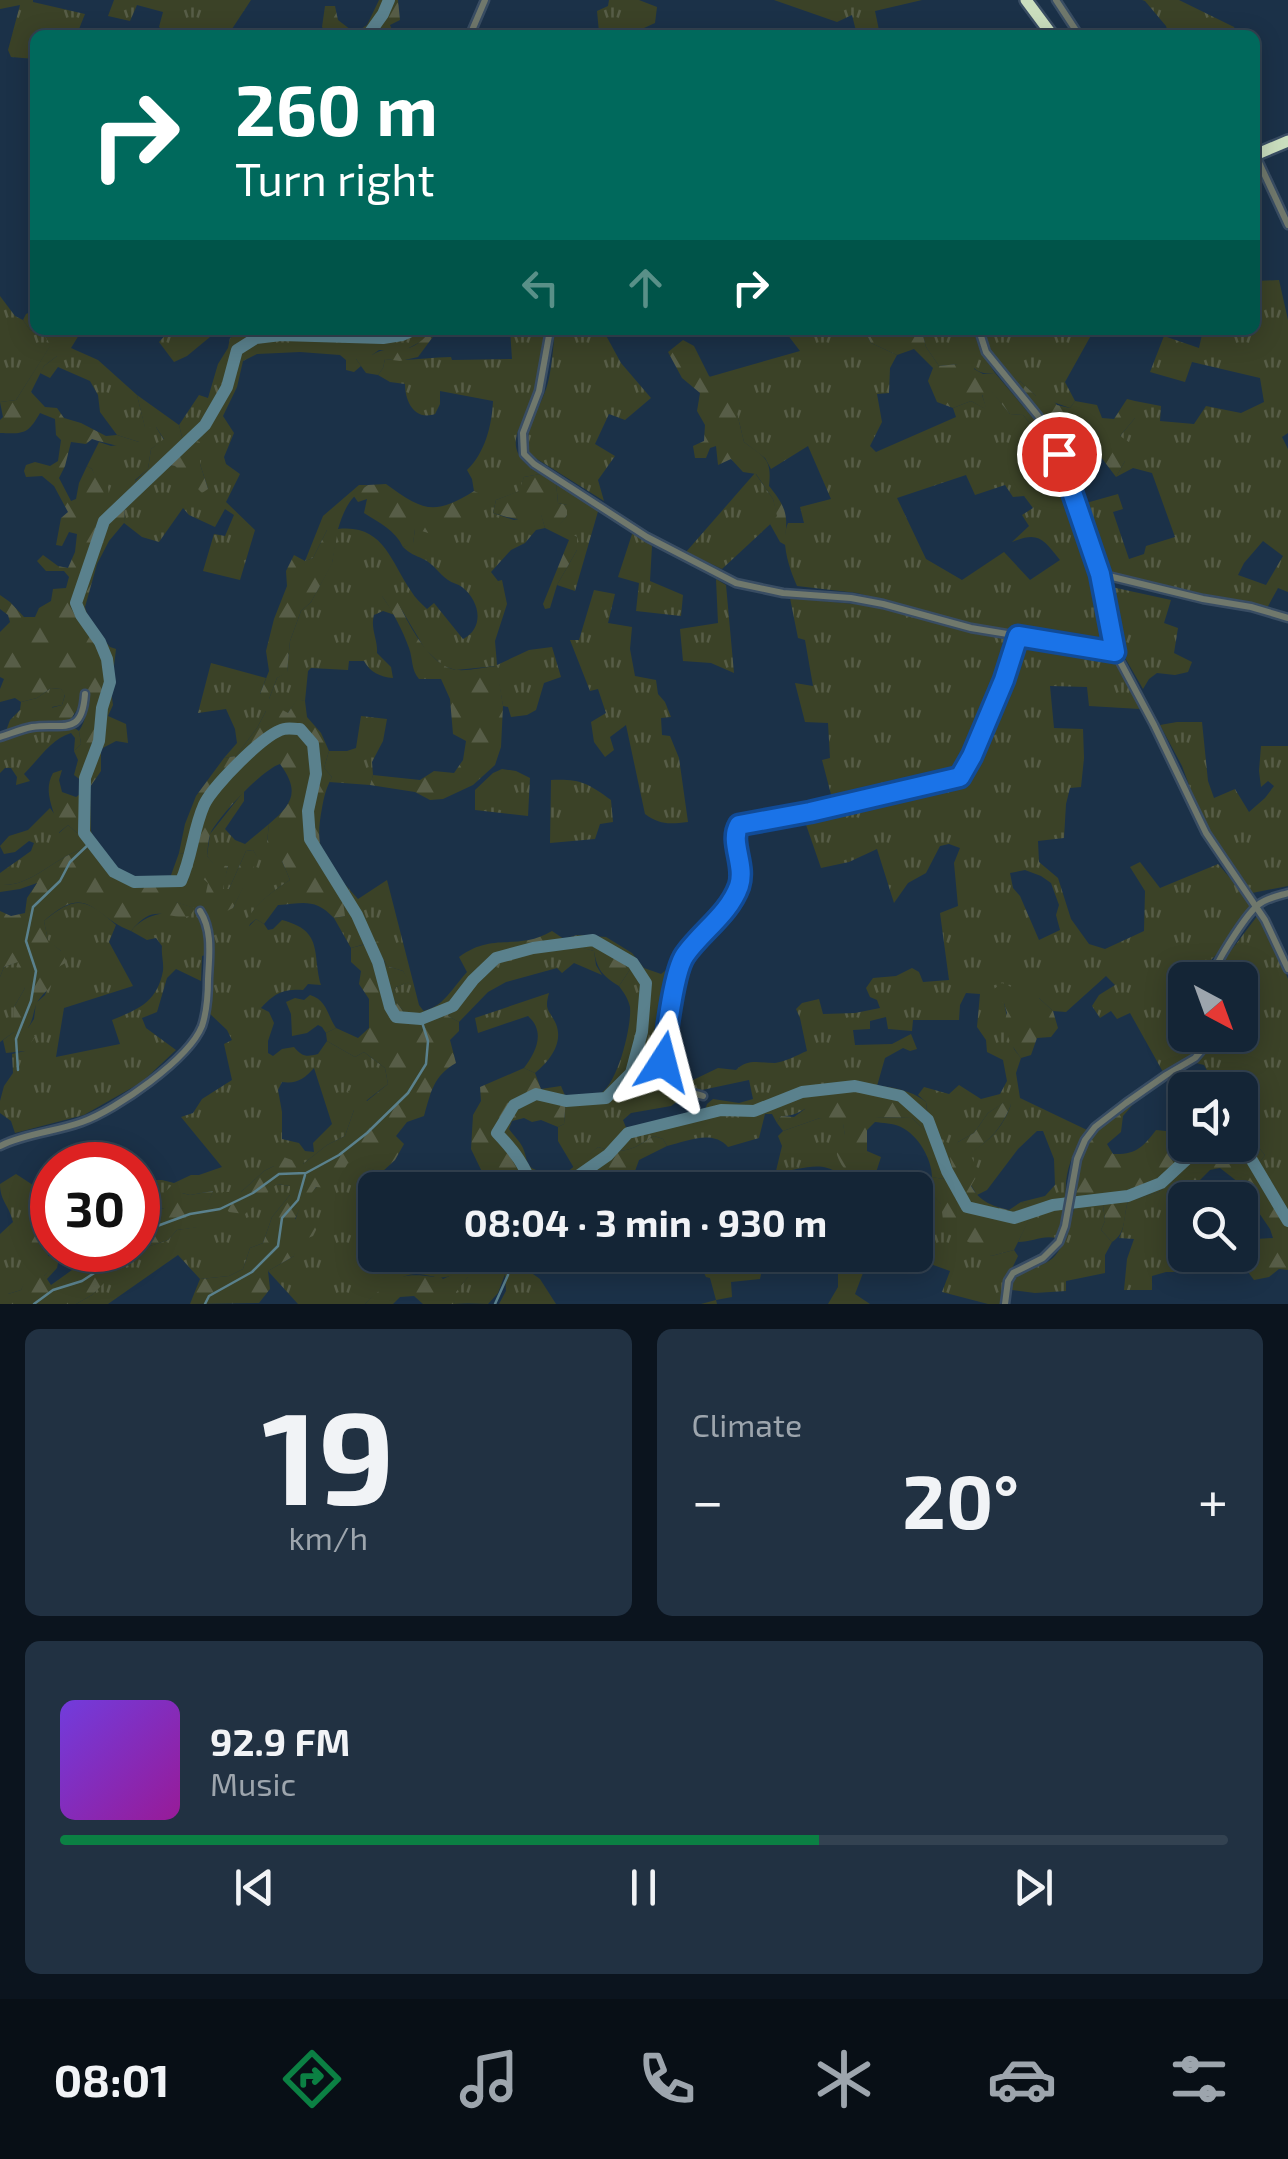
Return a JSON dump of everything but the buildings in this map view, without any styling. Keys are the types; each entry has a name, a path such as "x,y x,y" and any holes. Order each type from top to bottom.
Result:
{"highway":[{"path":"1026,0 1048,30"},
{"path":"1260,153 1288,141"}],"street":[{"path":"472,30 484,0"},
{"path":"1056,0 1076,30"},
{"path":"1260,164 1288,225"},
{"path":"549,335 539,391 522,433 524,454 648,537 736,584 851,598 971,628 1115,652"},
{"path":"981,335 986,352 1039,417 1059,454 1100,574 1115,652 1206,833 1257,906 1288,969"},
{"path":"1100,574 1288,618"},
{"path":"703,1096 668,1082 664,1076 664,1053 679,966 725,910 738,886 741,864 736,828 742,823 810,812 960,777 1004,680 1018,636"},
{"path":"0,737 29,728 73,725 79,719 85,694"},
{"path":"1218,962 1257,906 1288,893"},
{"path":"0,1146 84,1122 142,1088 177,1060 202,1026 209,938 207,922 200,911"},
{"path":"1005,1304 1011,1276 1052,1251 1065,1226 1077,1159 1095,1127 1200,1052"}],"green space":[{"path":"0,0 33,0 85,14 79,30 30,30 30,59 11,57 8,50 20,5 0,9"},
{"path":"114,0 251,0 231,30 162,30 159,27 163,12 137,5 130,21 108,16"},
{"path":"379,0 398,0 400,20 390,25 392,30 360,30 367,25"},
{"path":"609,0 639,0 657,7 655,23 644,30 599,30 597,11 608,6"},
{"path":"774,0 922,0 875,11 879,30 856,30 852,15 837,22"},
{"path":"1142,0 1179,0 1236,30 1167,30"},
{"path":"325,6 335,6 338,20 351,30 324,30"},
{"path":"1279,280 1288,320 1288,433 1282,437 1288,449 1288,592 1278,588 1267,608 1101,572 1079,505 1118,494 1123,509 1113,512 1129,559 1144,554 1146,546 1175,537 1152,473 1133,468 1116,477 1125,461 1120,436 1135,418 1135,401 1161,406 1160,421 1194,424 1206,406 1241,413 1264,402 1260,378 1192,362 1185,382 1150,372 1164,336 1199,348 1202,335 1260,335 1260,281","holes":["1263,541 1283,556 1266,585 1238,575"]},
{"path":"0,296 15,316 23,320 30,335 45,335 51,345 16,400 0,402"},
{"path":"30,312 30,330 23,320"},
{"path":"44,335 60,340 57,356 44,366 31,392 45,407 57,408 64,418 106,436 139,442 143,447 139,454 92,439 86,444 71,442 59,478 71,501 76,499 87,466 97,480 107,480 109,495 119,494 125,506 124,523 97,564 85,607 89,621 116,649 113,705 108,716 126,724 128,743 116,741 101,749 101,771 90,787 74,775 78,760 74,751 81,744 79,731 88,692 69,722 64,723 49,720 40,711 62,705 65,695 61,689 51,688 37,698 21,702 15,698 0,702 4,679 0,677 0,632 10,622 0,609 0,595 24,617 35,617 39,608 51,601 53,589 66,588 69,577 64,571 46,571 37,561 43,555 68,568 75,552 77,534 69,532 62,546 56,545 61,518 68,512 54,486 42,476 26,477 24,471 26,465 35,462 50,466 58,461 61,440 56,435 55,419 40,413 24,431 0,433 0,402 16,400 50,346"},
{"path":"46,335 79,335 71,348 98,360 137,395 145,427 156,427 164,440 151,449 148,469 135,480 137,484 159,463 175,466 208,489 200,464 200,443 182,437 179,425 199,395 208,398 230,338 427,335 403,351 379,350 356,359 361,366 354,372 346,370 346,360 340,355 257,354 243,361 237,387 223,416 234,433 224,457 226,464 240,474 226,502 255,530 240,580 203,571 214,534 225,536 234,515 225,509 215,527 183,508 159,542 142,537 124,523 125,506 119,495 108,496 87,466 99,442 111,446 139,442 117,435 100,412 98,395 90,381 58,367 50,378 40,373 57,356"},
{"path":"165,335 212,335 174,362 159,342"},
{"path":"434,335 418,357 385,359 378,375 366,373 356,359 360,348 372,355 407,348"},
{"path":"510,335 546,335 537,385 516,436 519,455 540,474 524,477 520,491 496,500 493,513 514,520 541,514 545,528 536,530 525,543 511,550 491,572 498,581 502,580 507,604 495,641 497,665 529,650 552,647 561,677 544,683 536,710 511,717 508,707 503,706 496,666 456,670 443,666 425,649 400,607 382,596 395,615 383,611 374,615 373,629 377,653 391,667 393,678 376,673 364,661 349,661 348,670 311,668 305,701 297,700 288,713 266,711 236,756 224,758 237,743 226,709 198,713 211,663 266,678 260,694 269,699 277,678 287,672 290,641 301,611 311,602 332,563 337,530 327,530 313,558 305,561 323,516 359,485 368,485 348,504 338,529 353,529 375,538 391,556 416,598 427,609 434,603 463,639 475,628 478,614 468,593 403,547 413,543 415,529 482,496 474,491 467,470 486,438 493,401 440,391 435,414 421,415 409,403 405,384 378,375 385,359 512,359"},
{"path":"554,335 606,335 621,363 651,398 625,420 609,414 595,444 615,456 598,480 604,501 529,454 528,436 549,379"},
{"path":"788,335 867,335 871,343 897,355 890,368 889,393 877,394 882,422 870,446 876,452 956,417 953,408 971,401 986,409 982,394 990,389 1010,414 1023,415 1034,428 1043,430 1093,574 1107,643 988,629 857,593 797,586 785,546 788,523 804,523 800,507 831,499 808,446 771,469 765,458 744,442 733,405 709,377 800,351","holes":["966,475 975,495 1005,485 1013,497 1024,496 1033,508 1022,515 1029,526 1012,542 1035,537 1060,560 1030,580 1004,552 962,580 926,559 897,498"]},
{"path":"867,335 923,335 939,366 958,364 963,351 976,355 974,369 983,374 995,373 1043,430 1034,428 1023,415 1010,414 990,390 982,395 987,410 971,401 953,408 937,402 928,381 933,368 914,349 897,355 871,343"},
{"path":"923,335 975,335 995,373 978,371 964,352 959,364 939,366"},
{"path":"984,335 1091,335 1065,382 1075,401 1070,408 1036,396 1020,381 1017,384"},
{"path":"683,340 694,346 709,376 726,390 736,409 744,442 768,464 769,486 785,514 787,546 780,542 770,524 777,516 773,499 756,474 743,472 731,459 718,465 716,446 710,448 706,458 695,458 693,446 704,441 705,425 697,411 700,393 682,378 668,352"},
{"path":"1020,381 1036,396 1049,396 1057,405 1070,408 1075,401 1097,405 1102,418 1114,419 1127,399 1135,401 1135,418 1120,436 1142,451 1140,462 1125,461 1116,477 1088,440 1075,436 1061,423 1052,427 1017,384"},
{"path":"137,395 179,425 182,437 200,442 200,464 208,489 202,493 175,466 159,463 138,484 135,481 148,469 151,449 164,439 156,427 145,428"},
{"path":"755,473 773,499 778,517 722,569 686,552"},
{"path":"540,474 556,482 558,503 567,505 567,515 555,532 569,532 577,537 577,550 557,585 550,608 545,609 543,604 569,540 545,528 541,515 523,519 493,513 496,500 519,491 524,477"},
{"path":"556,482 599,508 575,591 557,585 577,550 577,537 554,532 567,515 567,505 558,503"},
{"path":"386,484 429,507 449,504 474,491 482,495 483,511 477,522 458,531 435,535 415,529 413,544 403,547 391,531 364,513 367,499 358,502 353,495 368,485"},
{"path":"327,530 338,530 332,564 311,602 301,611 290,641 287,673 277,678 269,699 262,702 253,698 260,694 269,671 266,651 287,586 286,571 294,555 305,561 313,558"},
{"path":"633,531 652,546 650,581 683,595 681,616 636,611 639,583 618,577"},
{"path":"716,579 726,585 734,673 711,663 683,661 680,629 718,623"},
{"path":"391,586 416,636 435,659 457,670 497,666 503,706 501,747 495,765 473,785 443,799 430,800 415,792 370,785 373,775 420,780 434,771 454,773 463,760 466,741 453,734 450,699 441,679 419,679 415,672 403,634 382,596 384,587"},
{"path":"1107,586 1171,600 1164,623 1178,628 1174,653 1192,662 1188,672 1157,673 1143,689 1120,649"},
{"path":"594,590 615,594 608,623 632,627 630,649 635,676 656,680 658,694 665,702 671,717 661,718 662,735 670,736 679,758 688,822 665,823 645,814 626,725 610,737 614,750 605,757 594,742 591,722 606,713 598,689 590,691 570,640 579,640"},
{"path":"790,598 876,606 1012,641 1002,677 957,775 833,802 822,760 830,758 828,723 805,722 795,683 813,686 805,640 798,638"},
{"path":"1021,639 1108,655 1140,709 1089,706 1087,687 1050,686 1054,728 1083,729 1081,787 1070,788 1064,838 1038,841 1039,862 1058,878 1071,919 1089,944 1105,949 1144,931 1145,891 1130,867 1140,862 1160,888 1218,864 1249,900 1250,908 1209,962 1168,962 1168,1052 1194,1052 1163,1072 1130,1013 1117,1019 1111,1011 1100,1018 1092,1006 1099,995 1115,985 1106,976 1066,1012 1053,1011 1039,998 1004,1003 1014,1049 1021,1058 1016,1073 1020,1098 1087,1130 1069,1168 1063,1217 1056,1238 1018,1242 1031,1215 1030,1205 1021,1202 1045,1196 1055,1185 1054,1159 1043,1131 1037,1131 1018,1149 987,1190 977,1195 971,1185 969,1154 994,1133 1011,1105 1005,1102 988,1113 974,1133 958,1142 953,1171 943,1179 933,1177 923,1148 913,1136 895,1125 875,1122 875,1117 912,1118 931,1136 926,1102 918,1095 924,1087 949,1094 959,1085 981,1099 1000,1094 1007,1081 1003,1060 987,1052 986,1040 977,1027 980,994 966,993 959,1020 913,1020 912,1031 888,1029 886,1017 870,1021 870,1029 853,1030 855,1045 892,1044 911,1034 917,1049 903,1048 885,1058 877,1086 853,1082 836,1086 799,1112 781,1116 777,1123 772,1114 765,1114 759,1138 728,1147 707,1137 667,1146 663,1139 654,1136 628,1150 598,1147 574,1168 558,1141 558,1127 564,1124 566,1098 598,1095 617,1069 630,1016 628,1001 619,986 631,968 632,953 644,968 661,974 669,968 671,956 675,958 659,1071 660,1080 669,1091 685,1096 671,1106 631,1113 623,1120 627,1130 705,1110 713,1099 739,1103 753,1099 749,1080 702,1090 677,1084 678,1079 693,1080 718,1068 736,1070 750,1063 779,1062 807,1051 796,1009 802,1003 819,999 823,1014 855,1013 880,1008 866,988 873,978 896,976 912,968 919,972 923,982 949,980 940,913 958,906 954,863 960,848 940,846 926,873 908,883 894,903 877,849 849,862 821,868 803,816 963,782 1009,679","holes":["1025,870 1051,883 1059,905 1056,915 1060,930 1039,940 1013,888 1010,873"]},
{"path":"51,688 61,689 65,694 62,705 52,707 55,724 32,722 6,731 21,702 37,698"},
{"path":"297,699 305,701 307,717 321,733 329,751 324,768 332,777 319,834 327,861 349,889 343,901 345,916 334,918 309,903 278,905 264,924 256,919 250,924 243,943 236,939 252,911 290,880 282,861 270,857 267,842 269,824 291,797 290,782 280,764 263,774 211,832 207,856 215,865 228,866 223,889 229,889 246,851 253,850 258,858 233,908 227,911 220,904 211,906 204,902 208,883 193,870 193,855 179,853 185,824 196,796 224,758 236,756 266,711 275,706 288,713"},
{"path":"361,716 387,719 383,741 372,762 370,785 329,782 332,777 324,768 329,751 356,748"},
{"path":"1202,722 1208,781 1214,798 1235,789 1249,812 1274,786 1268,781 1261,787 1261,746 1288,746 1288,886 1252,893 1226,858 1199,812 1182,766 1160,725"},
{"path":"73,727 79,731 81,744 74,751 75,738 71,733 57,740 24,774 30,781 16,785 17,777 11,768 0,773 0,741 31,729 56,731"},
{"path":"502,769 530,778 528,816 475,810 475,790"},
{"path":"62,770 62,792 76,797 90,787 91,831 77,833 68,825 57,834 49,796 53,773"},
{"path":"551,780 577,781 603,794 611,800 613,822 600,824 595,839 550,843"},
{"path":"244,791 244,801 225,829 245,844 269,824 267,842 290,880 258,905 237,939 256,919 268,930 282,920 305,930 314,945 321,985 308,984 303,990 280,993 261,1008 269,1012 274,1023 268,1053 273,1056 294,1047 302,1054 314,1055 327,1041 355,1057 364,1052 385,1068 388,1084 354,1110 345,1136 303,1164 274,1166 264,1171 241,1192 221,1202 277,1184 290,1186 290,1195 272,1217 263,1243 250,1248 243,1269 229,1276 200,1279 178,1255 160,1268 160,1243 177,1230 197,1227 213,1191 182,1193 165,1209 160,1208 160,1180 174,1183 222,1167 181,1117 193,1113 202,1099 232,1080 224,1044 232,1040 208,1012 213,939 211,922 202,908 196,908 206,932 201,981 176,969 167,978 157,1012 142,1018 146,1028 176,1050 142,1082 84,1115 15,1133 11,1121 0,1113 0,1101 13,1073 12,1054 25,1051 36,1003 45,995 61,951 48,941 44,921 73,904 97,910 116,925 109,942 133,986 64,1008 56,1057 120,1044 112,1020 145,1003 156,990 163,971 162,946 156,938 147,940 131,931 152,916 194,908 175,902 178,878 170,878 179,853 193,855 220,903 233,908 257,857 253,850 246,851 229,889 222,889 228,866 215,866 207,856 210,834","holes":["314,1068 332,1124 313,1143 314,1152 282,1139 278,1090 282,1082 300,1080"]},
{"path":"50,808 58,819 59,833 68,825 77,833 91,831 99,850 77,851 30,878 0,885 0,873 31,851 34,843 29,841 15,852 4,854 0,846 9,836 28,830"},
{"path":"99,850 134,876 178,878 186,888 176,902 195,908 190,916 153,914 131,931 89,905 71,904 59,909 44,921 48,940 67,962 55,969 52,984 36,1004 28,1028 35,1037 25,1051 6,1053 3,1040 14,1032 14,1007 25,988 18,980 18,962 4,967 0,977 0,911 11,916 25,913 27,898 37,883 0,892 0,885 30,878 77,851"},
{"path":"387,880 419,1005 425,1013 405,1013 392,997 396,987 409,982 403,971 387,966 375,944 351,948 334,918 344,916 343,901 349,889 358,899"},
{"path":"1258,915 1288,979 1288,1209 1259,1163 1265,1155 1258,1147 1258,1072 1208,1072 1204,1065 1196,1063 1204,1052 1258,1052 1258,962 1222,962"},
{"path":"552,931 564,939 567,947 511,961 491,959 455,1000 448,1016 459,1022 459,1031 450,1040 456,1063 438,1079 424,1116 407,1122 396,1136 404,1144 395,1160 382,1172 348,1163 330,1188 316,1187 295,1219 317,1228 313,1236 298,1242 294,1256 268,1271 270,1289 259,1303 190,1304 200,1279 229,1276 243,1269 250,1248 263,1243 272,1217 290,1195 290,1186 277,1184 245,1214 229,1212 220,1202 223,1192 241,1192 274,1166 278,1155 303,1164 345,1136 354,1110 348,1091 356,1089 367,1101 388,1084 385,1068 364,1052 355,1057 327,1041 326,1033 336,1028 358,1038 369,1028 369,999 359,984 361,971 351,962 351,948 391,937 393,946 380,956 387,966 403,971 410,982 396,987 392,997 405,1013 435,1007 447,996 467,972 459,957 472,949"},
{"path":"577,935 579,947 594,951 602,975 574,963 562,973 557,968 506,982 488,992 459,1022 448,1016 460,992 491,959 560,950 566,947 564,939"},
{"path":"577,935 606,937 632,953 631,968 619,986 602,972 594,951 579,947"},
{"path":"19,961 25,988 14,1007 14,1032 0,1042 0,977 4,967"},
{"path":"1002,983 1016,989 1022,997 1039,998 1053,1011 1058,1028 1051,1037 1037,1038 1031,1055 1021,1058 1017,1053 1006,1031 1004,1003 992,998 994,989"},
{"path":"549,993 547,1007 558,1039 549,1058 535,1073 524,1068 538,1035 528,1016 478,1033 475,1018"},
{"path":"310,995 323,1004 336,1028 326,1033 318,1025 307,1033 292,1036 286,1002 304,1000"},
{"path":"524,1068 535,1073 541,1089 561,1086 566,1098 564,1124 558,1127 524,1118 512,1121 509,1129 522,1145 529,1165 539,1172 482,1172 471,1149 473,1115 481,1101 480,1087"},
{"path":"845,1083 887,1087 918,1096 947,1130 944,1140 931,1136 912,1118 875,1117 867,1130 867,1151 881,1157 876,1172 849,1172 835,1147 845,1136 843,1124 834,1127 820,1118 783,1131 777,1123 781,1116 794,1117 805,1109 806,1099 817,1097 818,1086"},
{"path":"1006,1101 1011,1105 990,1138 970,1154 979,1172 971,1186 982,1200 997,1207 1009,1210 1021,1202 1031,1205 1031,1216 1014,1250 991,1256 960,1237 943,1220 941,1204 933,1195 933,1177 943,1179 953,1171 950,1158 958,1142 974,1133 988,1113"},
{"path":"1135,1102 1123,1116 1121,1132 1107,1144 1113,1154 1138,1149 1156,1130 1168,1131 1168,1162 1258,1162 1258,1147 1265,1155 1259,1163 1263,1172 1288,1209 1288,1270 1279,1269 1269,1277 1254,1280 1248,1272 1258,1272 1258,1239 1273,1238 1258,1211 1258,1182 1238,1182 1220,1168 1210,1170 1198,1182 1174,1180 1159,1192 1128,1201 1122,1229 1112,1242 1101,1230 1105,1221 1103,1205 1075,1206 1075,1188 1088,1144"},
{"path":"820,1118 843,1123 851,1172 823,1167 776,1171 782,1146 778,1136"},
{"path":"654,1136 663,1139 667,1146 639,1160 635,1172 567,1172 598,1147 628,1150"},
{"path":"348,1162 382,1172 358,1172 358,1272 458,1273 441,1278 416,1274 403,1277 365,1304 298,1304 268,1271 294,1256 298,1213 316,1188"},
{"path":"16,1174 30,1183 30,1272 49,1272 26,1280 21,1290 8,1294 0,1294 0,1234 13,1222 0,1184"},
{"path":"174,1183 182,1193 190,1195 213,1191 207,1206 216,1217 215,1225 177,1230 160,1243 160,1208 164,1209 165,1192"},
{"path":"1168,1185 1168,1272 1152,1276 1152,1290 1124,1290 1127,1259 1134,1239 1119,1238 1128,1201 1159,1192"},
{"path":"933,1195 991,1256 1014,1250 1018,1256 1004,1285 1002,1304 942,1292 950,1271 933,1265"},
{"path":"1103,1205 1105,1221 1101,1230 1112,1242 1105,1255 1105,1273 1066,1281 1066,1291 1012,1290 1016,1277 1057,1253 1075,1206"},
{"path":"32,1272 44,1276 53,1272 47,1279 51,1285 69,1272 121,1272 116,1282 104,1283 76,1304 0,1304 0,1294 21,1290"},
{"path":"113,1272 154,1272 108,1304 76,1304 92,1295"},
{"path":"468,1272 530,1272 540,1279 556,1304 499,1304 506,1291 505,1274 498,1293 488,1304 455,1303 451,1297"},
{"path":"468,1272 452,1297 455,1303 469,1304 423,1304 414,1296 400,1297 393,1304 365,1304 395,1279 437,1274 443,1279"},
{"path":"704,1272 761,1272 760,1279 731,1282 732,1297 716,1300 710,1278"},
{"path":"838,1272 866,1272 855,1294 870,1304 828,1304 838,1287"}],"waterway":[{"path":"372,30 389,0"},
{"path":"281,335 402,335"},
{"path":"281,335 256,338 237,350 227,387 205,425 104,521 76,603 100,642 110,682 102,708 99,741 85,778 84,833 114,872 134,882 181,881 200,814 217,786 275,733 300,729 313,744 316,774 308,811 310,839 357,915 396,1017 421,1019 453,1006 496,958 533,948 593,940 633,963 646,983 642,1032 631,1073 606,1098 566,1101 536,1094 514,1105 497,1133 526,1172"},
{"path":"18,1070 16,1039 31,1001 36,971 26,941 33,907 90,843"},
{"path":"160,1225 220,1209 253,1193 279,1174 306,1173 339,1155 367,1133 408,1093 426,1064 428,1041 421,1019"},
{"path":"584,1172 608,1155 628,1133 721,1110 754,1111 802,1092 855,1086 901,1096 928,1120 947,1171 967,1207 1014,1218 1053,1205 1128,1196 1161,1183 1184,1162"},
{"path":"1253,1162 1288,1221"},
{"path":"205,1304 209,1296 252,1272 278,1246 282,1218 298,1200 305,1175"},
{"path":"34,1304 53,1290 96,1272"},
{"path":"495,1304 508,1272"}],"route":[{"path":"663,1062 679,966 725,910 738,886 742,871 735,834 739,825 960,777 1004,680 1018,636 1115,652 1100,574 1059,454"}]}
